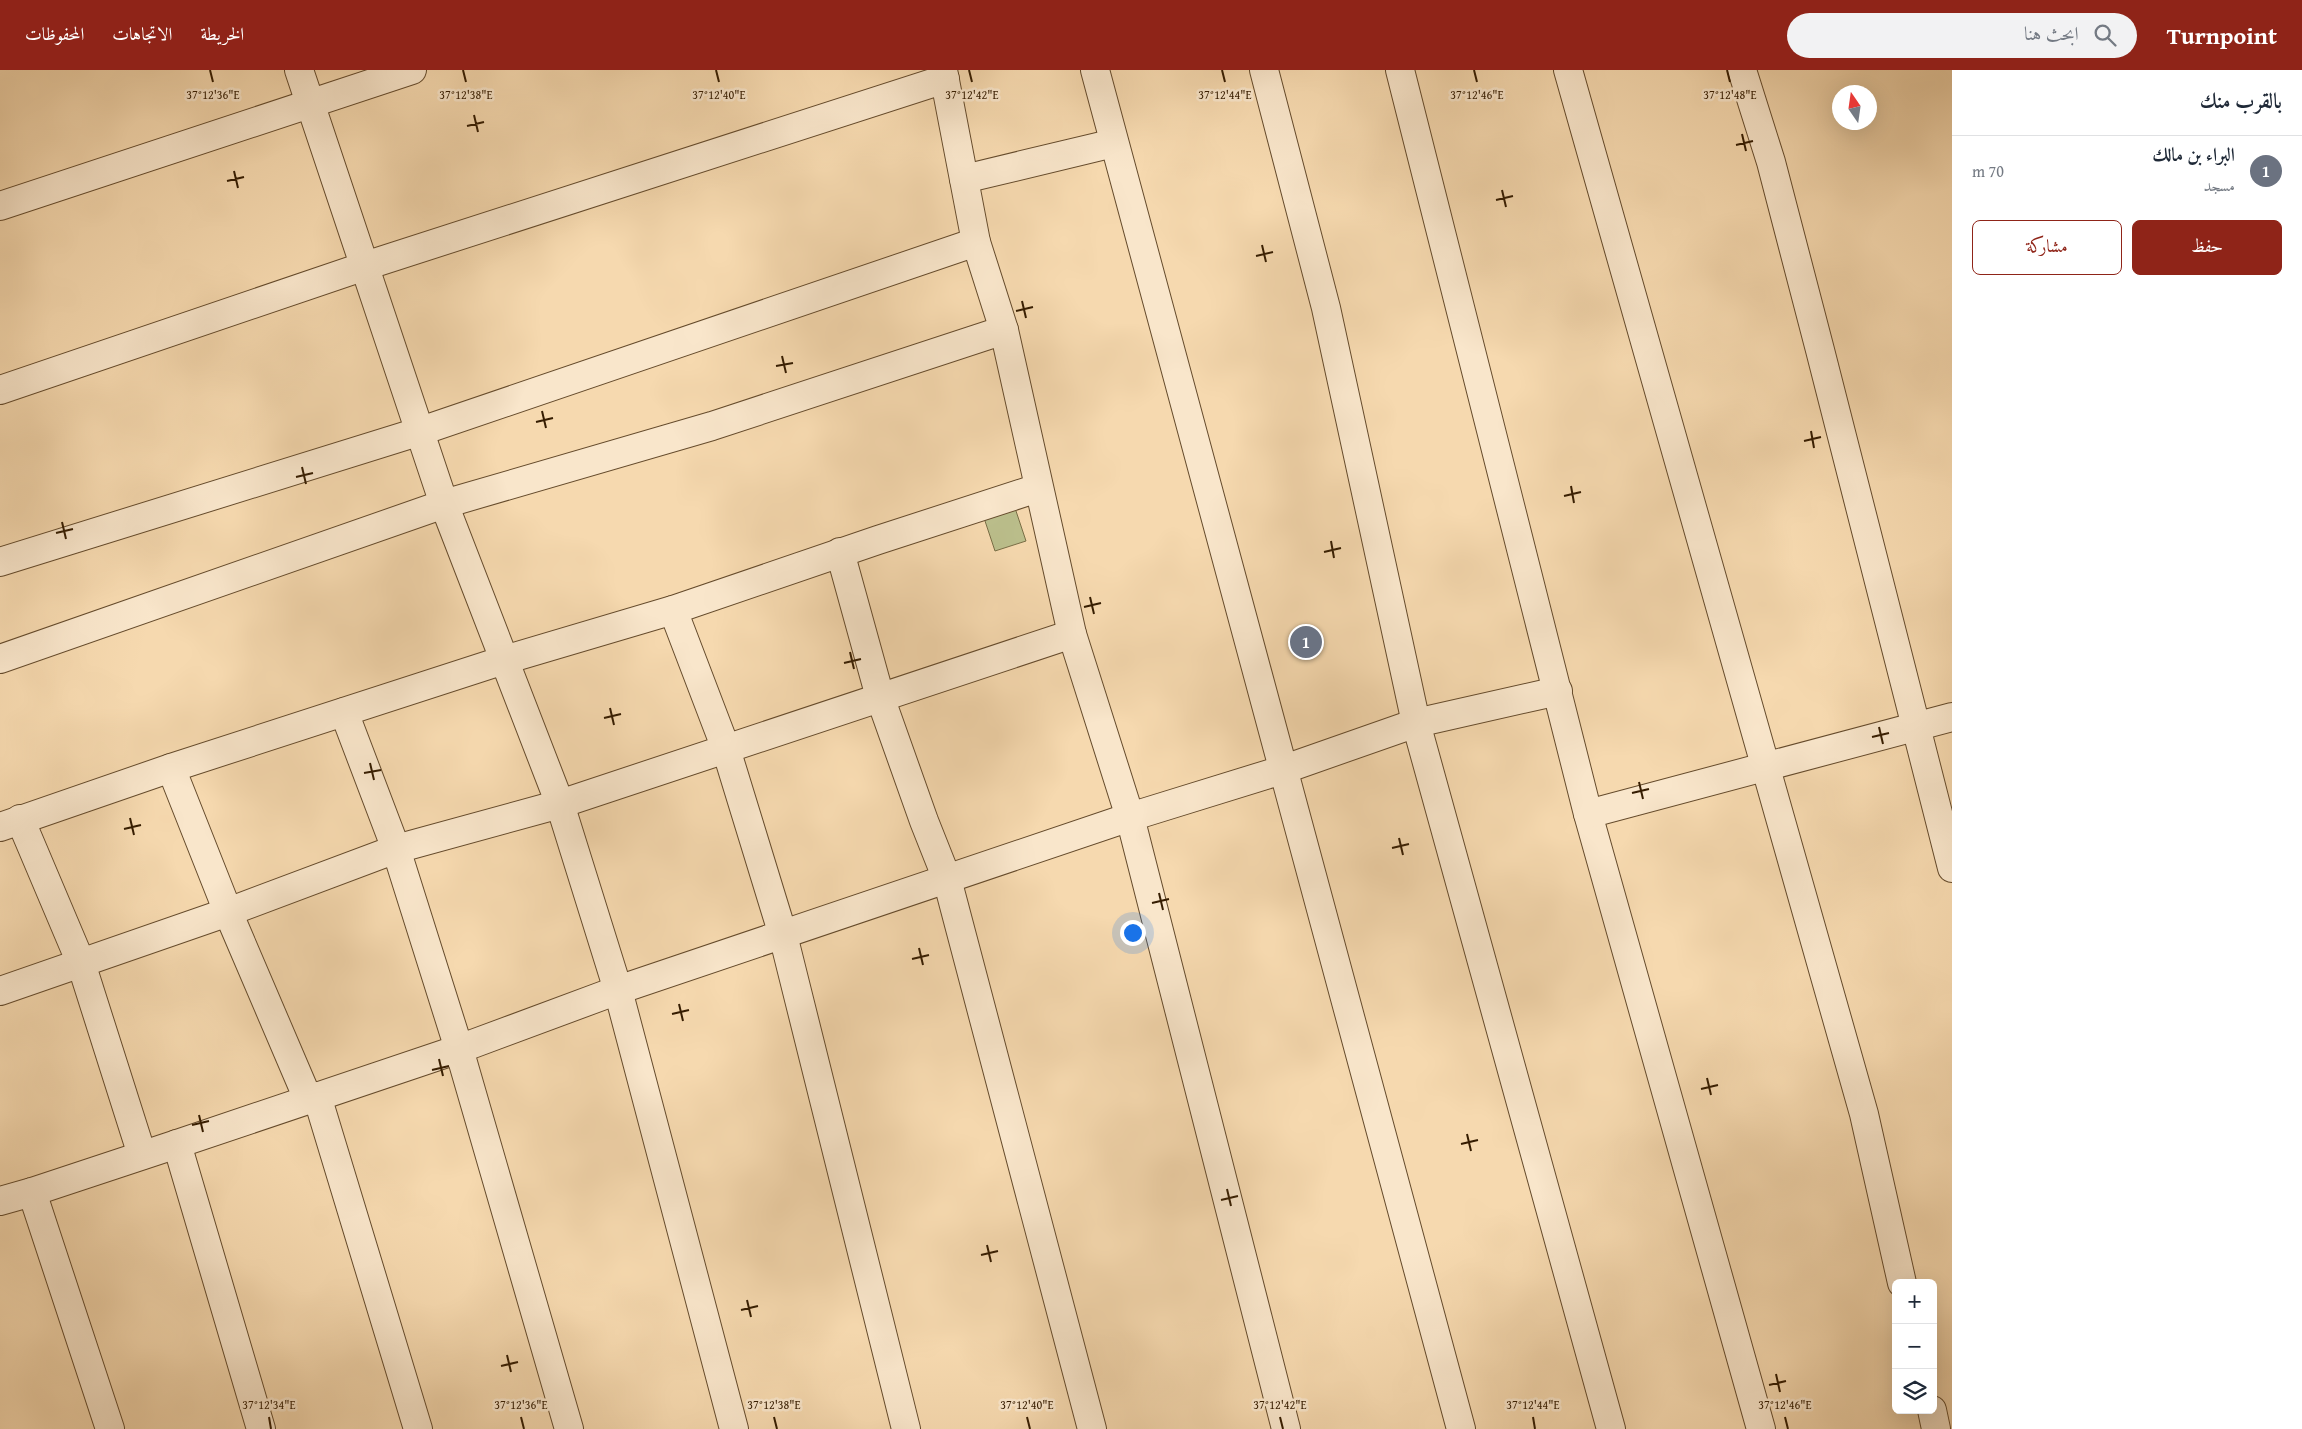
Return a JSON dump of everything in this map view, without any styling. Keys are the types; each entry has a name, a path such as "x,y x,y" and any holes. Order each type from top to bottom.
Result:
{"street":[{"path":"299,70 444,504 560,804 618,990 734,1429"},
{"path":"0,206 310,102 412,70"},
{"path":"1095,70 1461,1429"},
{"path":"1264,70 1326,308 1416,723 1611,1429"},
{"path":"1400,70 1588,814 1761,1429"},
{"path":"1568,70 1764,768 1864,1114 1901,1279"},
{"path":"1742,70 1771,162 1952,868"},
{"path":"0,390 364,266 944,74 976,242 1004,330 1072,634 1130,816 1286,1429"},
{"path":"964,179 1114,142"},
{"path":"0,562 421,431 976,242"},
{"path":"0,659 444,504 712,426 1004,330"},
{"path":"142,1155 81,963 10,823 170,768 504,660 673,610 840,552 1038,488"},
{"path":"840,552 880,697 924,821 947,879 1092,1429"},
{"path":"673,610 726,749 783,935 906,1429"},
{"path":"0,992 228,912 396,849 560,804 1072,634"},
{"path":"0,1201 177,1144 459,1049 618,990 1130,816 1282,770 1416,723 1558,692"},
{"path":"344,712 396,849 459,1049 569,1429"},
{"path":"1588,814 1952,717"},
{"path":"170,768 228,912 312,1098 418,1429"},
{"path":"177,1144 261,1429"},
{"path":"32,1192 110,1429"},
{"path":"1933,1414 1936,1429"}],"green space":[{"path":"1014,505 1026,541 995,551 983,515"}],"place":[{"name":"البراء بن مالك","path":"1306,642"}]}
